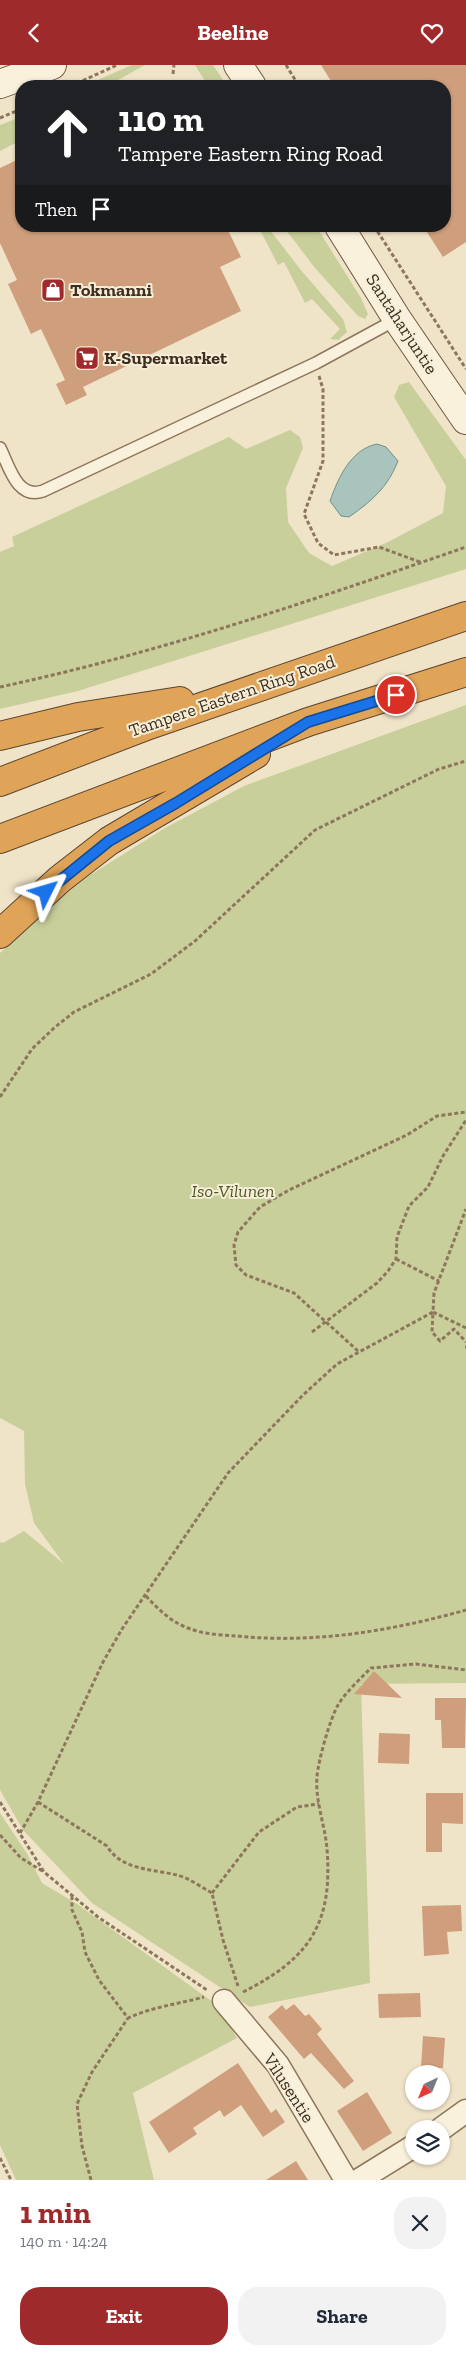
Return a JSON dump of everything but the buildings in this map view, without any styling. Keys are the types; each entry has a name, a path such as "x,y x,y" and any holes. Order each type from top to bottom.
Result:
{"highway":[{"name":"Tampere Eastern Ring Road","path":"0,782 149,725 466,616"},
{"path":"0,839 308,722 466,672"},
{"path":"0,736 78,717 248,690"},
{"path":"0,933 60,879 109,841 176,803 308,722"}],"main road":[{"path":"0,84 52,65"},
{"path":"238,65 248,80"},
{"name":"Santaharjuntie","path":"343,232 397,319 466,420"}],"street":[{"name":"Vilusentie","path":"227,1996 278,2065 346,2180"},
{"path":"450,2123 466,2111"},
{"path":"359,2180 405,2152"}],"lane":[{"path":"0,447 16,481 22,488 36,494 316,363 397,319"}],"path":[{"path":"84,80 117,65"},
{"path":"173,74 174,65"},
{"path":"286,65 295,80"},
{"path":"0,118 15,112"},
{"path":"378,232 466,369"},
{"path":"316,363 323,389 323,461 304,514 318,543 334,555 379,547 421,562"},
{"path":"0,687 77,670 324,596 466,547"},
{"path":"0,1097 32,1049 54,1028 74,1012 151,974 187,946 315,830 440,769 466,761"},
{"path":"358,1351 294,1293 246,1275 236,1265 234,1245 238,1232 260,1207 289,1190 407,1135 437,1117 466,1112"},
{"path":"312,1332 377,1283 388,1271 396,1259 397,1237 408,1207 430,1183 443,1156 466,1120"},
{"path":"466,1209 434,1293 432,1332 440,1341 454,1329 466,1342"},
{"path":"396,1259 439,1281"},
{"path":"433,1312 466,1328"},
{"path":"20,1833 38,1802 103,1662 122,1629 228,1473 303,1395 337,1364 433,1312"},
{"path":"146,1596 168,1618 189,1629 254,1638 316,1638 372,1632 466,1610"},
{"path":"91,2180 82,2146 77,2104 92,2072 128,2018 149,2009 227,1996 285,1969 304,1950 320,1924 328,1894 327,1848 316,1779 318,1763 338,1705 371,1668 416,1664 466,1670"},
{"path":"0,1802 44,1872"},
{"path":"38,1802 107,1846 113,1856 123,1862 149,1870 179,1875 212,1893 223,1940 227,1996"},
{"path":"212,1893 259,1833 297,1807 319,1804"},
{"path":"0,1835 21,1858 44,1872 98,1917 227,1996"},
{"path":"72,1895 72,1910 82,1931 85,1952 99,1980 128,2018"},
{"path":"0,2158 11,2180"}],"green space":[{"path":"132,65 145,65 118,80 98,80"},
{"path":"195,65 213,65 223,80 204,80"},
{"path":"15,119 15,143 0,151 0,125"},
{"path":"261,232 272,232 300,269 343,319 347,332 338,340 330,339 340,329 312,299 305,303 284,262 278,265"},
{"path":"288,232 320,232 361,298 368,314 365,319 358,316 315,268"},
{"path":"409,382 466,460 466,569 78,691 0,709 0,552 14,546 12,537 229,437 246,449 290,430 300,437 303,448 286,488 288,522 309,553 332,566 388,542 443,513 446,486 394,397 399,385"},
{"name":"Iso-Vilunen","path":"466,705 466,1683 361,1684 370,1983 250,2007 92,1903 23,1830 0,1790 0,1542 3,1543 24,1531 64,1564 34,1523 25,1484 24,1431 0,1418 0,953 79,882 165,828 244,786"},
{"path":"0,1813 28,1855 42,1883 77,1904 217,2005 237,2038 133,2093 154,2180 16,2180 0,2145"}],"water":[{"path":"377,444 386,447 398,461 394,470 384,486 372,499 349,517 341,516 330,501 337,483 353,458 368,447"}],"place":[{"name":"Tokmanni","path":"53,290"},
{"name":"K-Supermarket","path":"87,358"}],"route":[{"path":"46,892 109,841 176,803 308,722 396,695"}]}
